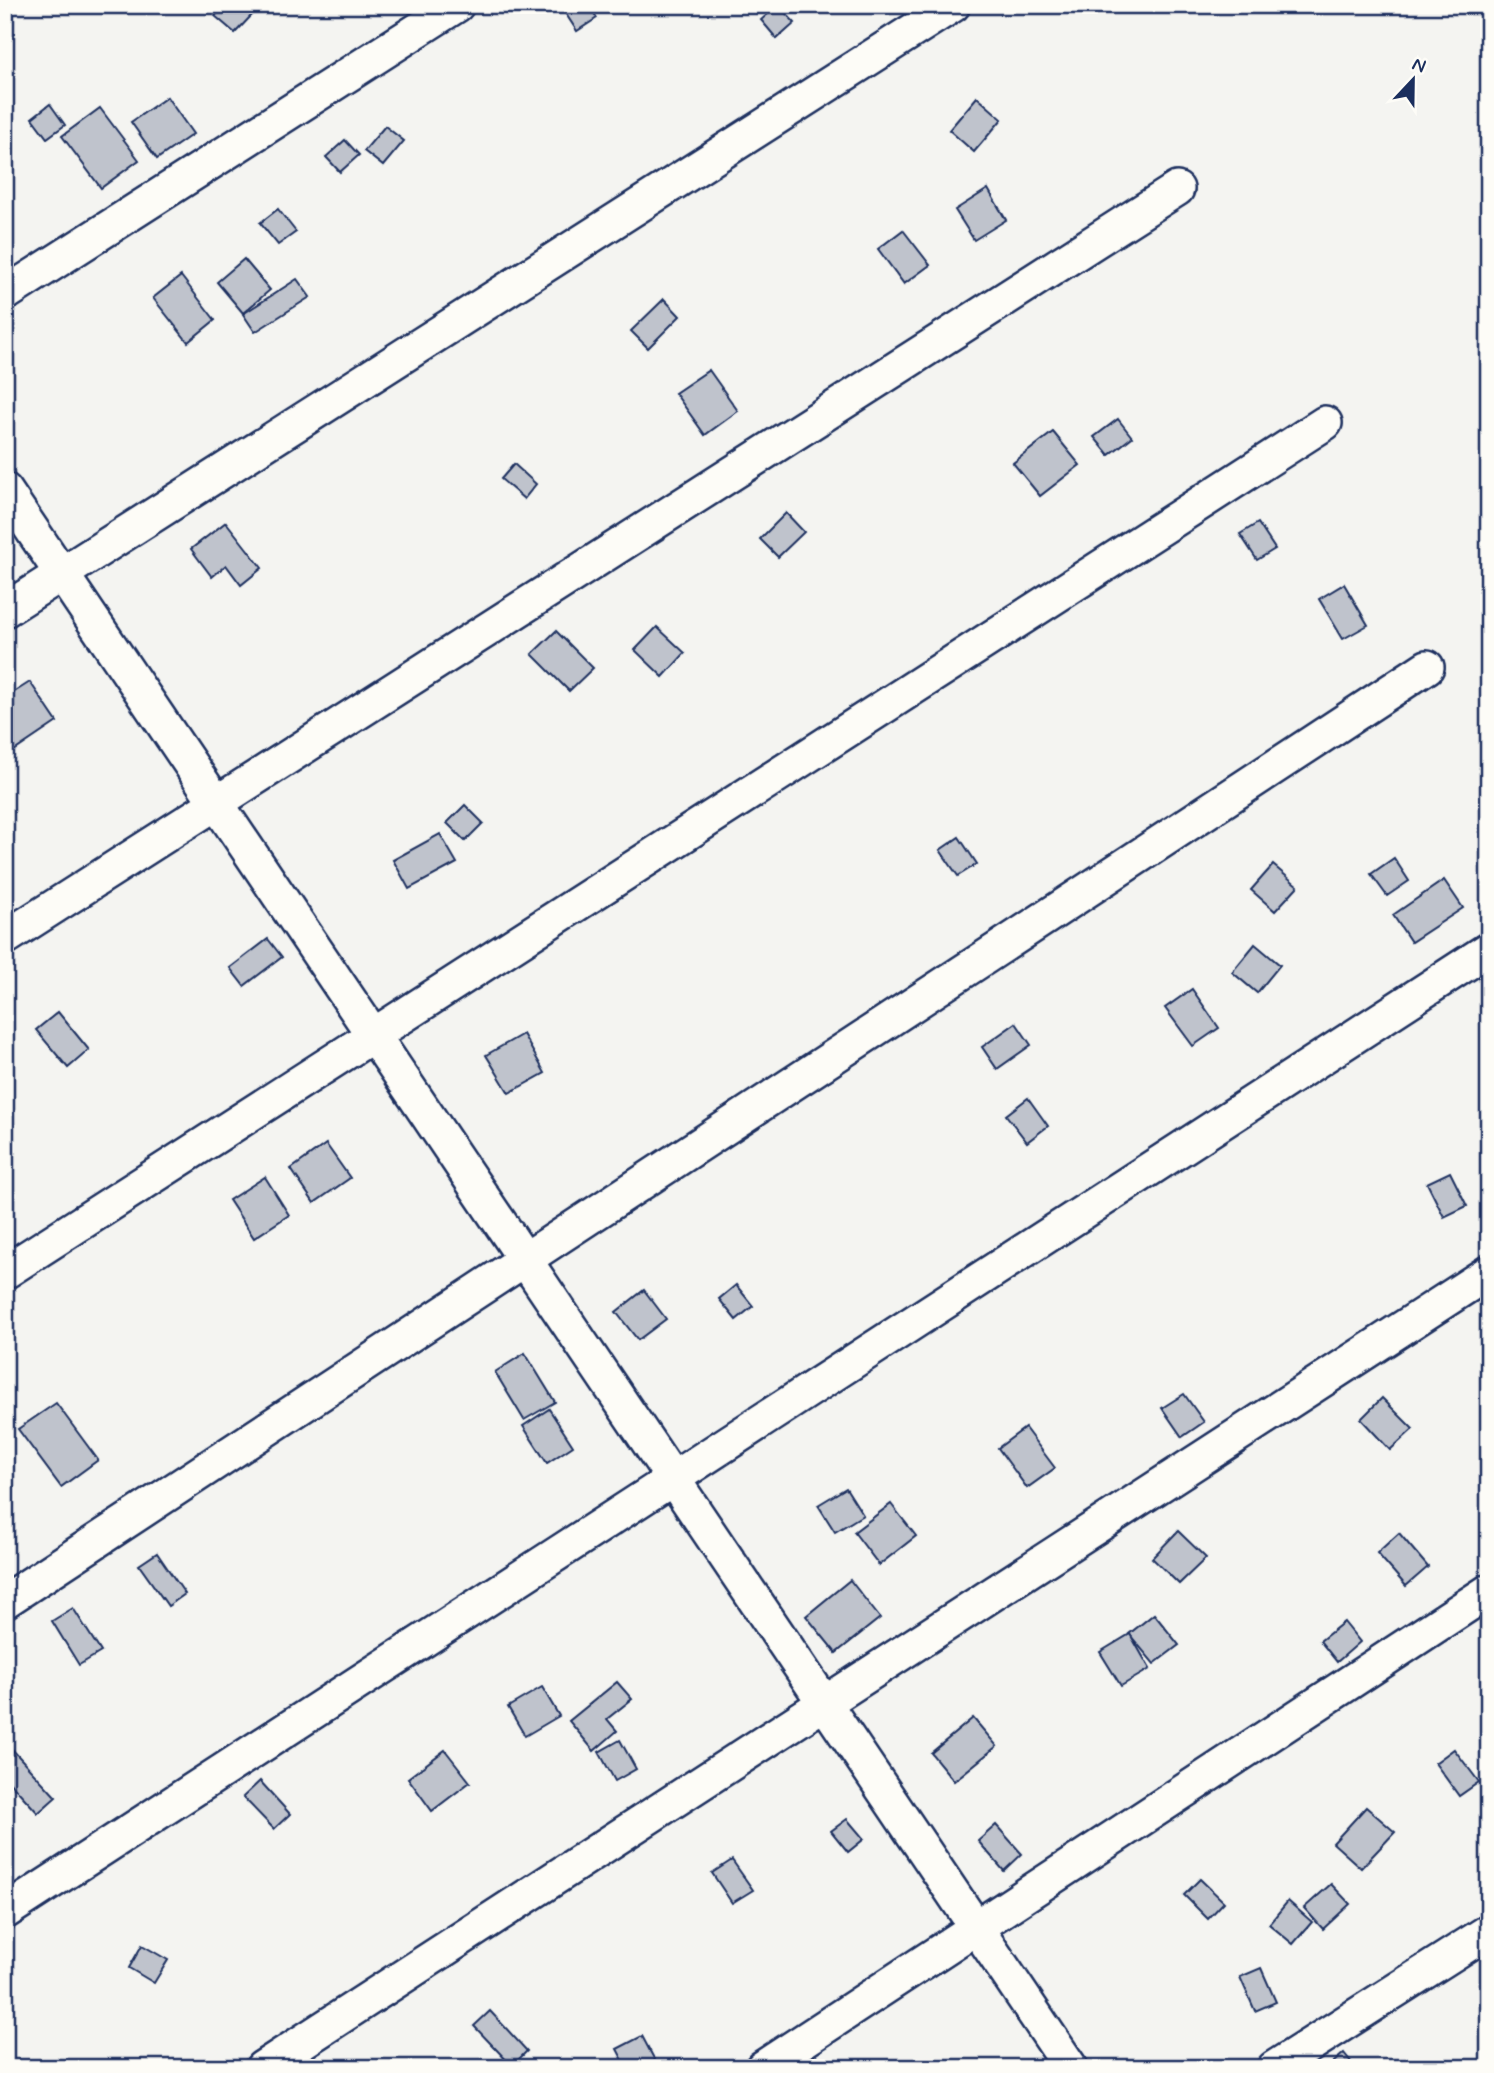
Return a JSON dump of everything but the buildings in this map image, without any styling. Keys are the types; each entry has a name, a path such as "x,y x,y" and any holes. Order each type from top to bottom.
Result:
{"street":[{"path":"5,295 457,5"},
{"path":"5,610 953,5"},
{"path":"5,938 1177,189"},
{"path":"5,1272 1325,423"},
{"path":"5,490 1071,2068"},
{"path":"5,1601 1427,667"},
{"path":"5,1912 1489,949"},
{"path":"262,2068 1489,1272"},
{"path":"762,2068 1489,1591"},
{"path":"1274,2068 1489,1931"}]}
